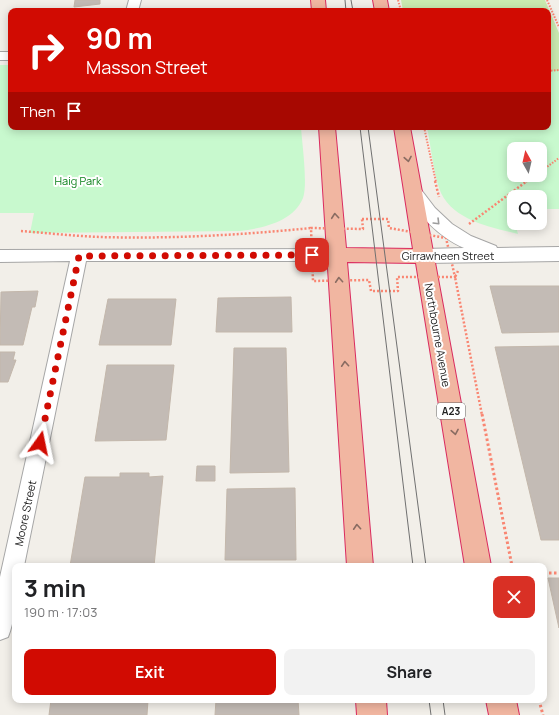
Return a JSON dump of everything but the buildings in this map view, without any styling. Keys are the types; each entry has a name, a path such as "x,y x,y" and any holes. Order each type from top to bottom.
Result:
{"highway":[{"path":"328,130 360,563"},
{"name":"Northbourne Avenue","path":"403,130 477,563"},
{"name":"Girrawheen Street","path":"337,255 424,256"},
{"path":"371,703 372,715"},
{"path":"502,703 504,715"}],"street":[{"path":"413,191 435,221 452,235 469,244 500,255"},
{"name":"Girrawheen Street","path":"424,256 559,254"},
{"path":"0,256 337,255"},
{"name":"Moore Street","path":"14,563 79,256"},
{"name":"Moore Street","path":"0,629 12,572"}],"path":[{"path":"551,9 559,27"},
{"path":"425,130 439,197"},
{"path":"547,167 559,158"},
{"path":"464,227 525,182"},
{"path":"21,231 100,237 160,237 221,236 311,228"},
{"path":"455,277 511,563"},
{"path":"547,573 559,573"},
{"path":"540,703 543,715"}],"green space":[{"path":"401,0 545,0 548,8 402,8"},
{"path":"551,14 559,33 559,71 551,71"},
{"name":"Haig Park","path":"0,65 8,65 8,130 301,130 305,174 303,198 292,213 285,218 267,226 240,231 30,233 34,213 0,213"},
{"path":"551,71 559,71 559,209 547,209 547,190 507,190 507,230 517,230 518,234 484,225 461,215 444,199 437,181 428,130 551,130"}],"tram line":[{"path":"345,0 346,8"},
{"path":"351,0 352,8"},
{"path":"360,130 413,563"},
{"path":"368,130 426,563"},
{"path":"429,703 431,715"},
{"path":"443,703 445,715"}],"route":[{"path":"40,443 79,256 312,255"}]}
